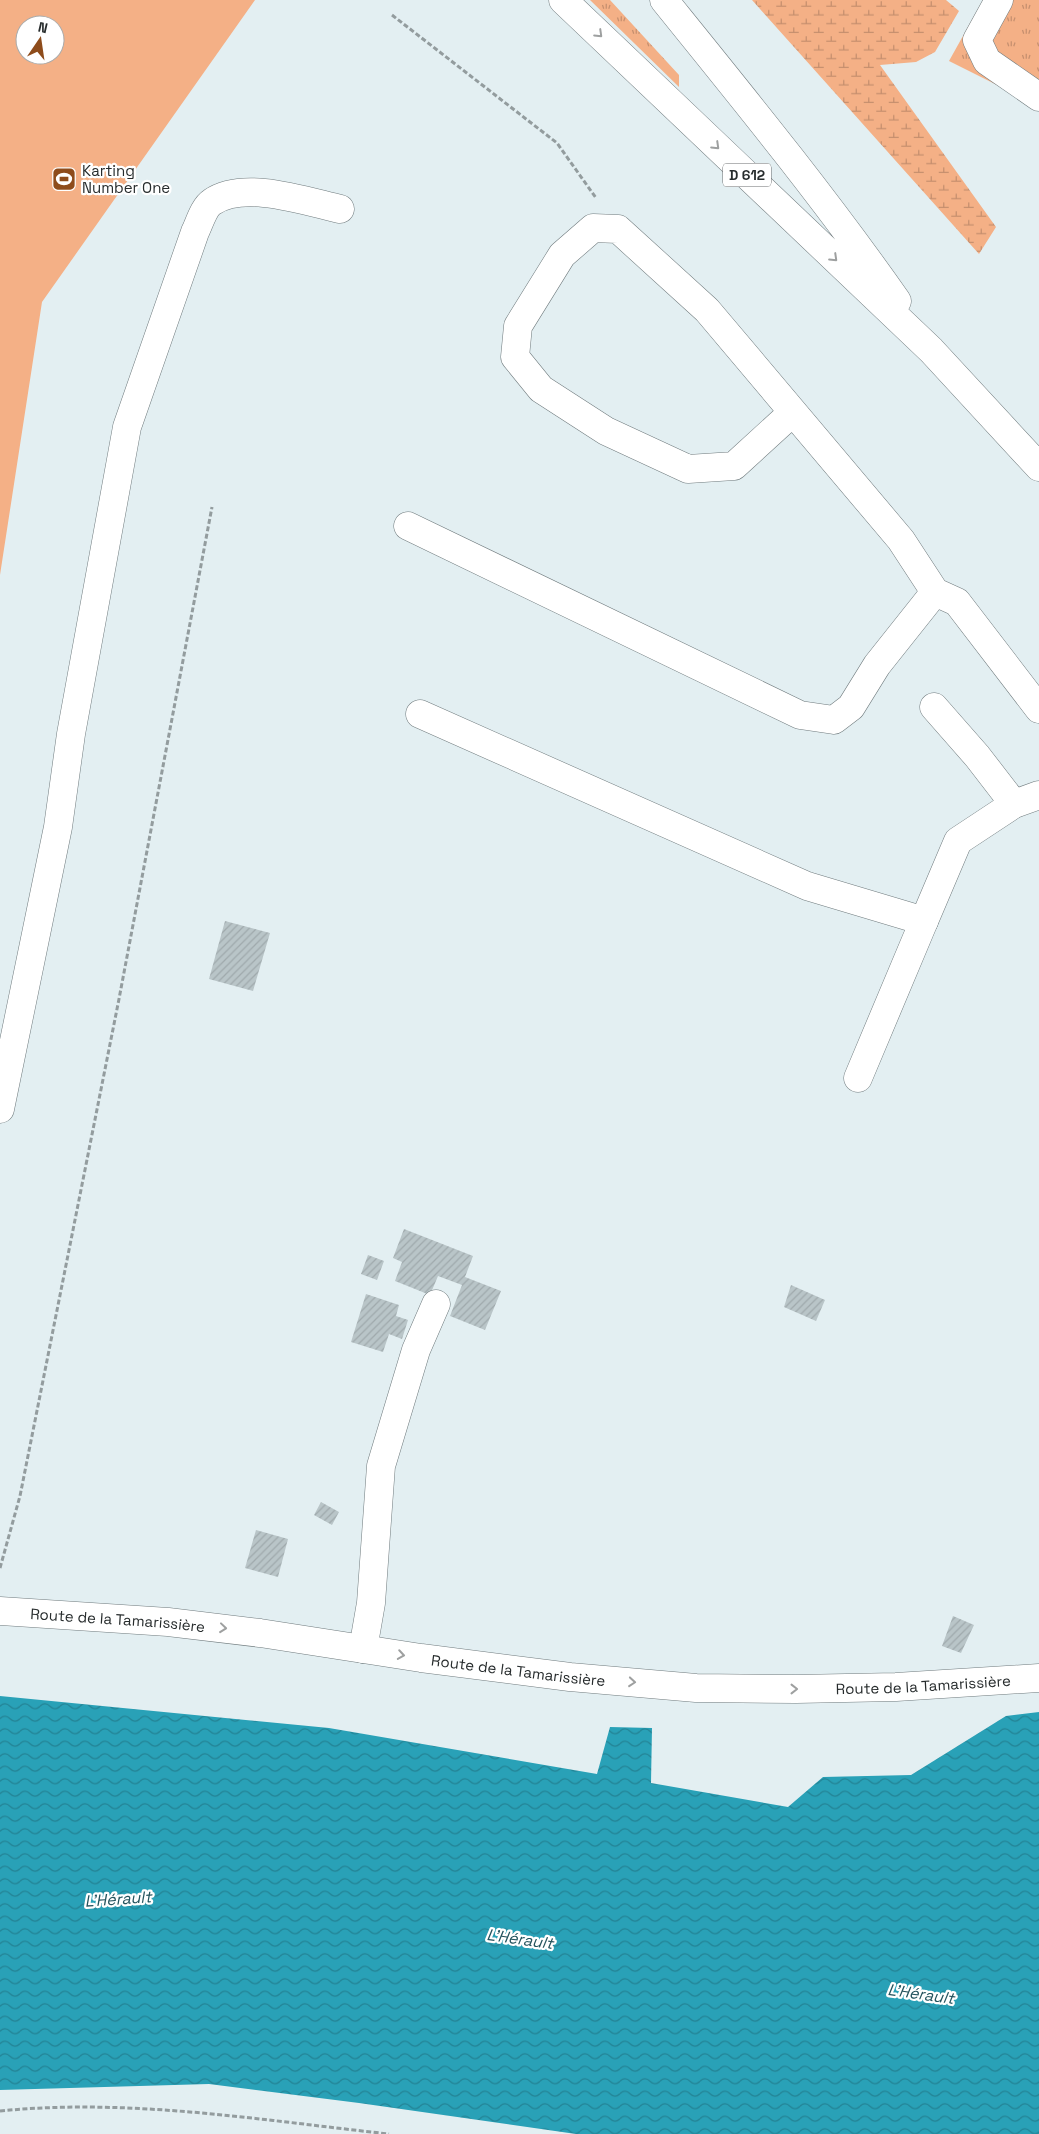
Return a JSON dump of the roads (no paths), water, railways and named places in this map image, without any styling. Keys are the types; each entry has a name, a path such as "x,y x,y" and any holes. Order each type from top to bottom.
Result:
{"main road":[{"name":"D 612","path":"563,0 931,350 1039,467"},
{"name":"D 612","path":"651,0 759,117"},
{"name":"D 612","path":"664,0 759,117 861,250 931,350"},
{"path":"999,0 977,40 987,61 1039,97"},
{"path":"0,1109 58,827 70,734 127,427 195,232 210,203 230,194 255,192 340,209"},
{"path":"792,412 734,466 688,469 606,432 541,389 515,357 518,326 562,256 593,228 618,229 707,310 901,540 934,592 957,602 1039,709"},
{"path":"408,526 800,715 834,720 851,707 877,665 934,592"},
{"path":"934,707 977,756 1014,804"},
{"path":"420,714 807,886 924,921"},
{"path":"858,1078 958,841 1014,804 1039,795"},
{"path":"363,1649 371,1603 381,1466 416,1350 436,1304"},
{"name":"Route de la Tamarissière","path":"0,1611 168,1622 260,1633 421,1658 570,1676 696,1688 796,1690 896,1687 1039,1678"}],"water":[{"name":"L'Hérault","path":"0,1696 329,1728 597,1774 610,1727 652,1728 651,1783 788,1807 823,1777 911,1775 1006,1716 1039,1712 1039,2134 576,2134 209,2084 0,2090"}],"place":[{"name":"Karting Number One","path":"64,179"}]}
